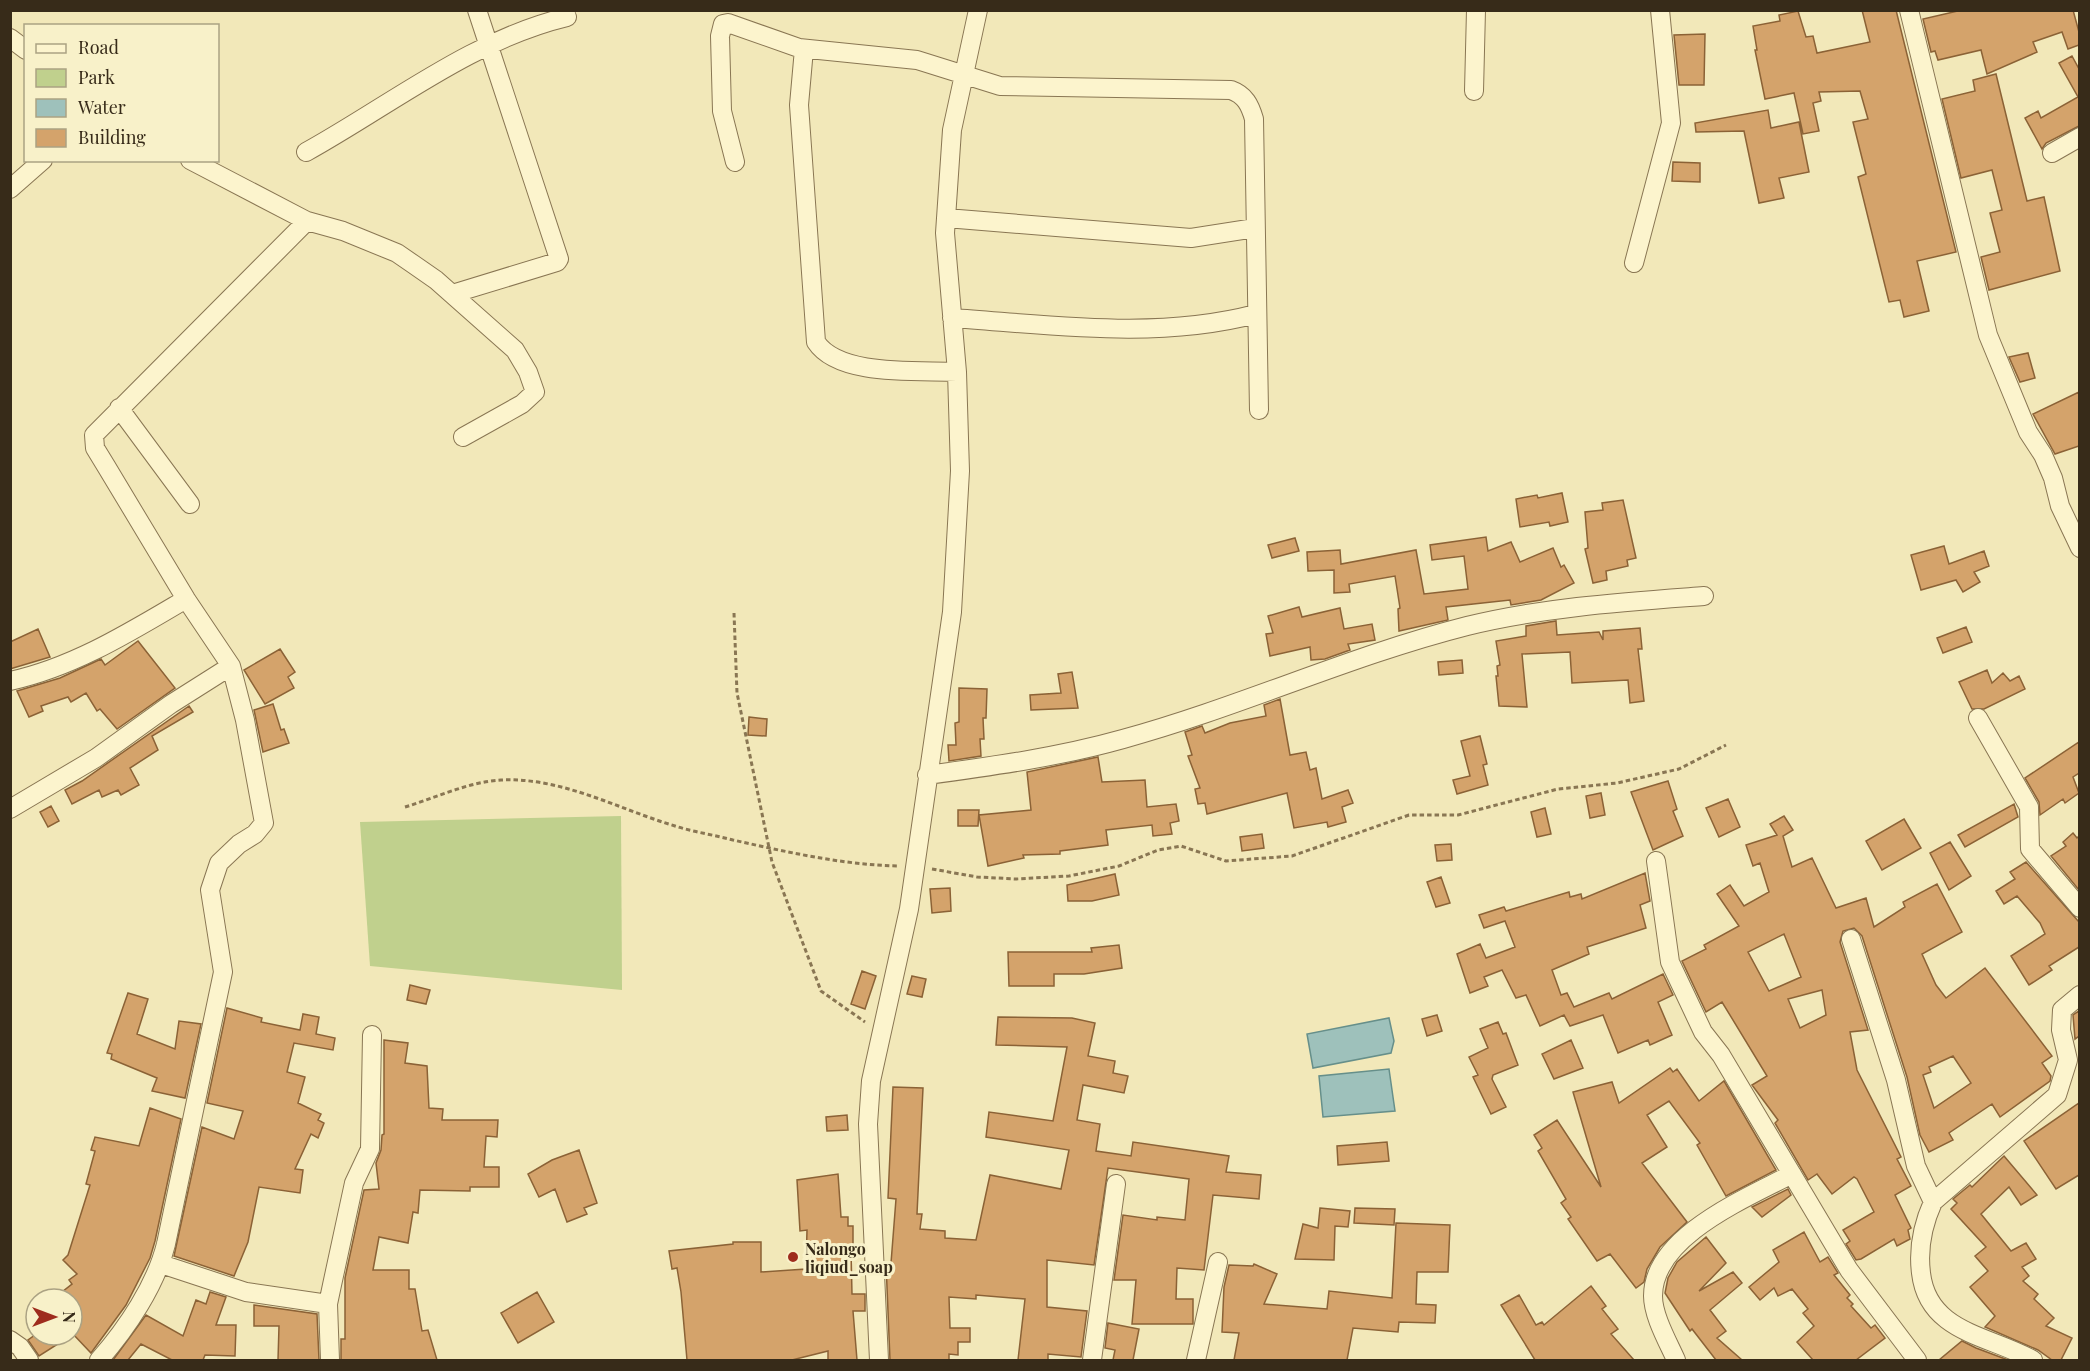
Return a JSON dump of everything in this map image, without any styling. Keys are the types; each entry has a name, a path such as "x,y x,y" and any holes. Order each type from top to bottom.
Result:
{"street":[{"path":"452,294 557,262 559,259 477,10"},
{"path":"879,1360 868,1124 872,1081 916,867 953,588 959,504 957,372 945,247 946,218 952,130 978,10"},
{"path":"1474,91 1476,10"},
{"path":"1634,262 1671,123 1660,10"},
{"path":"1909,10 1988,335 2028,432 2043,454 2053,478 2060,506 2079,548"},
{"path":"306,152 488,44 539,23 567,16"},
{"path":"735,162 722,111 720,36 723,24 731,23 790,46 804,49 917,60 1000,86 1231,90 1239,93 1251,107 1254,119 1259,410"},
{"path":"10,38 24,48"},
{"path":"804,49 799,105 816,342 831,358 849,365 957,372"},
{"path":"2052,153 2079,137"},
{"path":"10,189 41,162"},
{"path":"194,162 307,221 397,253 452,294 515,350 534,384 535,392 522,404 463,437"},
{"path":"946,218 1191,238 1255,228"},
{"path":"99,1360 117,1340 161,1264 223,972 210,890 219,863 239,844 255,834 264,823 245,720 231,666 186,599 95,448 94,435 307,221"},
{"path":"952,318 1120,329 1224,322 1256,314"},
{"path":"119,408 190,504"},
{"path":"927,775 1055,757 1124,739 1249,699 1384,648 1469,626 1554,608 1704,596"},
{"path":"10,681 53,669 140,628 186,599"},
{"path":"10,809 96,758 171,704 231,666"},
{"path":"1978,718 2029,807 2030,849 2079,908"},
{"path":"1656,861 1670,962 1703,1032 1721,1055 1849,1270 1917,1360"},
{"path":"1851,939 1896,1080 1917,1166 1933,1202"},
{"path":"2033,1360 1951,1323 1930,1306 1923,1292 1919,1257 1926,1217 1933,1202 2056,1095 2068,1060 2061,1030 2062,1010 2079,995"},
{"path":"330,1360 328,1305 354,1183 370,1149 372,1035"},
{"path":"1676,1360 1653,1298 1655,1277 1684,1240 1705,1221 1792,1174"},
{"path":"1092,1360 1116,1184"},
{"path":"1196,1360 1218,1262"},
{"path":"161,1264 246,1292 328,1305"},
{"path":"10,1340 20,1347 29,1360"}],"path":[{"path":"734,613 737,693 772,862 821,991 863,1021 884,1028"},
{"path":"405,807 473,785 501,780 533,783 572,789 678,827 769,849 872,866 916,867 977,877 1016,879 1088,873 1119,866 1158,850 1181,846 1226,861 1292,856 1409,815 1458,815 1558,789 1617,783 1680,769 1726,745"}],"green space":[{"path":"621,816 622,990 370,966 360,822"}],"water":[{"path":"1389,1018 1394,1041 1391,1053 1313,1068 1307,1034"},
{"path":"1389,1069 1395,1111 1323,1117 1319,1076"}],"building":[{"path":"1862,10 1896,10 1956,252 1917,261 1929,311 1904,317 1900,300 1889,302 1858,177 1866,174 1853,122 1868,119 1860,91 1819,92 1821,101 1813,103 1819,131 1803,134 1794,93 1765,99 1755,50 1757,50 1753,26 1780,21 1779,15 1798,11 1806,37 1813,36 1817,53 1870,42"},
{"path":"1962,10 2073,10 2079,32 2079,45 2068,49 2062,32 2033,42 2037,52 1987,74 1981,50 1938,60 1935,51 1931,52 1923,19"},
{"path":"1705,34 1704,85 1679,85 1674,35"},
{"path":"2072,56 2079,69 2079,126 2046,143 2042,149 2025,118 2038,111 2041,118 2078,97 2059,63"},
{"path":"1996,74 2027,201 2044,197 2060,271 1989,290 1981,257 2000,252 1990,213 2002,210 1992,170 1961,178 1942,99 1975,91 1973,80"},
{"path":"1768,110 1771,128 1799,122 1809,172 1779,178 1784,198 1759,203 1744,131 1696,132 1695,123"},
{"path":"1673,162 1700,163 1700,182 1672,181"},
{"path":"2028,353 2035,378 2020,382 2009,357"},
{"path":"2079,392 2079,446 2055,454 2033,414"},
{"path":"1562,493 1568,522 1550,526 1549,522 1520,527 1516,499 1537,495 1538,498"},
{"path":"1623,500 1636,558 1627,560 1628,566 1606,571 1607,580 1593,583 1585,549 1588,548 1585,512 1603,510 1602,503"},
{"path":"1486,537 1488,551 1511,542 1520,562 1553,548 1561,567 1564,565 1574,583 1541,600 1511,605 1510,600 1446,607 1448,620 1399,631 1398,609 1400,608 1395,576 1349,584 1350,592 1334,593 1334,570 1308,571 1307,552 1340,550 1341,564 1416,550 1424,594 1468,589 1464,556 1432,560 1430,545"},
{"path":"1295,538 1299,551 1272,558 1268,545"},
{"path":"1944,546 1949,564 1984,551 1989,566 1974,572 1980,582 1963,592 1956,580 1921,590 1911,555"},
{"path":"1299,607 1302,617 1340,608 1344,629 1372,624 1375,640 1348,644 1350,650 1325,659 1311,660 1310,647 1270,656 1266,634 1273,633 1268,616"},
{"path":"1556,621 1557,635 1599,632 1603,640 1603,631 1640,628 1642,649 1638,649 1644,701 1630,703 1628,680 1572,683 1570,652 1522,654 1527,707 1499,706 1496,676 1498,676 1497,666 1500,665 1496,641 1526,636 1526,626"},
{"path":"1966,627 1972,642 1943,653 1937,638"},
{"path":"38,629 50,657 10,669 10,642"},
{"path":"138,641 175,688 117,729 100,709 97,711 86,693 71,702 68,697 41,706 43,711 29,717 17,691 60,678 101,659 105,665"},
{"path":"280,649 295,672 288,677 294,688 265,704 244,670"},
{"path":"1462,660 1463,673 1439,675 1438,662"},
{"path":"1987,670 1992,683 2003,673 2010,681 2019,676 2025,689 1984,709 1972,709 1959,682"},
{"path":"1072,672 1078,708 1031,710 1030,695 1061,693 1058,674"},
{"path":"959,688 987,689 986,718 983,718 984,739 980,739 981,756 949,761 948,745 956,745 955,723 959,722"},
{"path":"1280,699 1290,755 1306,752 1310,770 1316,768 1322,799 1348,790 1353,803 1342,807 1346,822 1328,827 1327,822 1294,828 1287,793 1207,814 1205,803 1198,804 1195,789 1200,788 1188,756 1192,755 1185,732 1202,726 1205,733 1230,723 1266,716 1264,705"},
{"path":"273,704 281,730 284,729 289,743 263,752 254,710"},
{"path":"189,706 193,712 152,736 158,750 130,768 139,785 121,795 118,790 102,797 99,790 72,804 65,790 82,781"},
{"path":"749,717 767,719 766,736 748,735"},
{"path":"1480,736 1487,764 1483,765 1488,785 1457,794 1453,780 1470,776 1461,741"},
{"path":"2079,742 2079,773 2073,777 2079,793 2065,803 2063,799 2040,815 2039,802 2025,778"},
{"path":"1098,757 1102,782 1145,780 1147,807 1176,804 1179,821 1170,823 1172,834 1153,836 1152,825 1106,830 1108,845 1060,851 1060,854 1023,855 1024,858 988,866 979,815 1031,810 1027,772"},
{"path":"1668,781 1677,809 1673,811 1683,836 1653,850 1631,792"},
{"path":"1601,793 1605,815 1590,818 1586,796"},
{"path":"1728,799 1740,827 1719,837 1706,808"},
{"path":"2014,804 2018,817 1965,847 1958,835"},
{"path":"51,806 59,821 48,827 40,812"},
{"path":"1545,808 1551,834 1537,837 1531,812"},
{"path":"958,810 979,810 978,826 958,826"},
{"path":"1784,816 1793,830 1783,836 1792,867 1812,858 1836,908 1866,898 1874,927 1905,907 1903,902 1937,884 1962,932 1922,954 1936,985 1946,998 1985,968 2052,1056 2042,1063 2051,1076 2050,1081 2000,1117 1992,1104 1949,1133 1953,1140 1929,1152 1920,1135 1907,1077 1862,936 1854,928 1843,931 1840,942 1868,1030 1850,1032 1857,1070 1901,1157 1897,1159 1911,1186 1895,1195 1911,1228 1908,1230 1910,1239 1897,1246 1894,1239 1861,1259 1856,1260 1846,1244 1850,1241 1843,1230 1874,1212 1857,1179 1854,1177 1832,1194 1817,1174 1808,1180 1775,1123 1778,1120 1752,1085 1767,1076 1722,1002 1706,1012 1682,961 1706,949 1704,945 1739,926 1717,894 1730,885 1744,906 1769,892 1760,863 1753,866 1746,845 1777,835 1770,824","holes":["1784,934 1801,977 1769,991 1748,952","1822,990 1826,1015 1800,1028 1788,999","1953,1056 1971,1083 1934,1108 1923,1075 1931,1072 1929,1067"]},
{"path":"1904,819 1921,848 1882,870 1866,841"},
{"path":"2073,833 2077,838 2079,836 2079,890 2051,856 2066,846 2063,842"},
{"path":"1262,834 1264,848 1242,851 1240,837"},
{"path":"1950,842 1971,876 1949,890 1930,853"},
{"path":"1451,844 1452,860 1437,861 1435,845"},
{"path":"2026,862 2079,922 2079,947 2049,966 2052,970 2029,985 2011,956 2045,934 2040,923 2017,896 2004,904 1996,891 2015,879 2010,872"},
{"path":"1645,873 1650,901 1640,905 1646,928 1587,947 1589,954 1552,970 1561,995 1567,993 1574,1007 1609,993 1612,999 1663,974 1673,995 1658,1002 1672,1035 1650,1045 1648,1040 1618,1053 1603,1015 1570,1026 1564,1015 1540,1026 1526,995 1516,998 1502,970 1484,977 1488,986 1470,993 1457,954 1480,944 1486,958 1515,947 1505,921 1484,928 1479,915 1504,907 1506,911 1569,892 1570,897 1581,894 1582,899"},
{"path":"1115,874 1119,895 1092,901 1068,901 1067,885"},
{"path":"1441,877 1450,903 1436,907 1427,882"},
{"path":"950,888 951,911 932,913 930,889"},
{"path":"1119,945 1122,968 1084,974 1054,974 1054,986 1009,986 1008,952 1092,952 1091,948"},
{"path":"862,971 876,976 865,1009 851,1004"},
{"path":"912,976 926,979 922,997 907,994"},
{"path":"410,985 430,990 426,1004 407,1000"},
{"path":"128,993 148,999 137,1034 175,1049 179,1021 201,1024 185,1098 152,1091 157,1078 111,1059 112,1054 107,1053"},
{"path":"227,1008 262,1018 261,1022 300,1030 303,1014 319,1017 316,1034 335,1038 333,1050 294,1043 287,1072 305,1077 298,1103 321,1114 318,1120 324,1123 318,1138 311,1134 295,1169 303,1170 300,1193 259,1187 248,1242 234,1276 174,1256 202,1127 234,1139 243,1111 207,1103"},
{"path":"2079,1011 2079,1036 2075,1039 2073,1015"},
{"path":"1437,1015 1442,1031 1427,1036 1422,1019"},
{"path":"998,1017 1072,1018 1095,1023 1088,1056 1115,1061 1113,1073 1128,1076 1124,1093 1083,1085 1077,1120 1100,1124 1096,1151 1131,1156 1133,1142 1229,1156 1226,1172 1261,1175 1259,1199 1213,1195 1204,1270 1177,1268 1176,1299 1193,1299 1193,1324 1132,1324 1136,1280 1114,1280 1123,1215 1157,1220 1157,1217 1185,1220 1189,1179 1108,1168 1094,1265 1047,1260 1047,1307 1087,1311 1081,1357 1048,1354 1048,1360 1018,1360 1025,1299 976,1295 976,1299 949,1297 950,1328 970,1328 970,1342 958,1342 958,1355 949,1354 949,1360 890,1360 886,1263 891,1263 896,1199 888,1198 893,1087 923,1088 917,1214 922,1214 920,1229 945,1231 945,1238 976,1240 990,1175 1061,1189 1069,1150 986,1137 989,1112 1053,1121 1067,1047 996,1045"},
{"path":"1498,1022 1503,1034 1506,1033 1518,1065 1493,1075 1492,1079 1506,1107 1491,1114 1473,1077 1478,1075 1469,1057 1488,1048 1480,1029"},
{"path":"384,1040 408,1043 405,1063 427,1066 429,1108 443,1109 442,1120 498,1120 497,1137 486,1136 484,1167 499,1167 499,1187 470,1187 470,1191 420,1190 418,1213 413,1212 408,1243 379,1237 373,1270 409,1270 409,1289 415,1289 422,1331 428,1330 437,1360 341,1360 341,1339 345,1339 345,1278 364,1190 379,1189 376,1163 384,1134"},
{"path":"1571,1040 1583,1068 1554,1079 1542,1054"},
{"path":"1670,1068 1673,1072 1677,1069 1699,1101 1724,1081 1776,1170 1726,1196 1697,1145 1700,1143 1669,1101 1647,1115 1667,1147 1642,1163 1687,1222 1660,1247 1647,1269 1644,1282 1636,1288 1610,1254 1597,1261 1568,1219 1571,1217 1561,1203 1566,1199 1538,1151 1542,1148 1534,1135 1557,1120 1601,1187 1573,1092 1612,1082 1619,1103"},
{"path":"2079,1103 2079,1175 2056,1189 2024,1141"},
{"path":"150,1108 181,1119 150,1258 126,1305 91,1353 84,1346 84,1287 68,1287 72,1284 69,1280 77,1274 63,1260 68,1255 90,1185 86,1184 95,1151 91,1150 95,1137 139,1146"},
{"path":"847,1115 848,1130 827,1131 826,1117"},
{"path":"1387,1142 1389,1161 1338,1165 1337,1146"},
{"path":"579,1150 597,1203 584,1208 587,1214 567,1222 555,1189 539,1197 528,1174 552,1160"},
{"path":"2004,1156 2037,1195 2021,1205 2009,1187 1981,1214 2011,1251 2026,1243 2036,1259 2022,1267 2029,1276 2023,1281 2038,1294 2034,1299 2054,1318 2046,1326 2072,1338 2061,1360 2052,1360 2038,1350 1985,1327 1995,1316 1970,1287 1988,1271 1975,1256 1986,1247 1951,1209 1957,1203 1953,1199 1970,1185 1972,1187"},
{"path":"838,1174 841,1217 848,1217 848,1226 853,1226 852,1294 865,1294 865,1311 853,1311 857,1360 828,1360 828,1351 792,1360 687,1360 681,1292 677,1268 672,1269 669,1251 733,1244 733,1242 761,1242 761,1272 806,1269 807,1230 800,1231 797,1180"},
{"path":"1788,1189 1791,1195 1762,1217 1752,1207"},
{"path":"1320,1208 1350,1211 1348,1227 1335,1226 1334,1260 1295,1259 1303,1224 1318,1228"},
{"path":"1355,1208 1395,1209 1394,1225 1354,1223"},
{"path":"1396,1223 1450,1225 1448,1272 1417,1272 1416,1304 1436,1305 1435,1323 1399,1322 1398,1332 1353,1328 1347,1360 1234,1360 1239,1333 1222,1332 1224,1287 1229,1265 1253,1266 1254,1264 1277,1274 1264,1304 1327,1309 1329,1291 1392,1298"},
{"path":"1804,1232 1820,1262 1828,1257 1838,1273 1834,1275 1850,1295 1847,1298 1853,1304 1851,1306 1871,1328 1875,1325 1885,1338 1856,1360 1813,1360 1797,1342 1814,1326 1803,1313 1808,1309 1792,1289 1778,1296 1774,1288 1760,1300 1749,1287 1779,1262 1773,1250"},
{"path":"1706,1237 1726,1263 1699,1291 1733,1272 1742,1283 1710,1310 1726,1331 1717,1338 1742,1360 1716,1360 1692,1329 1690,1331 1665,1293 1668,1278 1677,1262"},
{"path":"1591,1286 1606,1306 1602,1309 1618,1329 1611,1334 1634,1360 1535,1360 1501,1305 1519,1295 1536,1325 1542,1322 1544,1325"},
{"path":"210,1292 226,1297 216,1325 236,1325 235,1356 205,1355 203,1360 172,1360 141,1344 128,1360 113,1360 146,1315 183,1336 196,1300 206,1304"},
{"path":"537,1292 554,1322 518,1343 501,1313"},
{"path":"254,1305 317,1314 319,1360 278,1360 279,1326 254,1326"},
{"path":"1108,1323 1139,1329 1133,1360 1113,1360 1115,1350 1105,1348"},
{"path":"1962,1341 1976,1348 2008,1360 1939,1360"},
{"path":"33,1347 53,1347 39,1356"}],"place":[{"name":"Nalongo liqiud_soap","path":"793,1257"}]}
